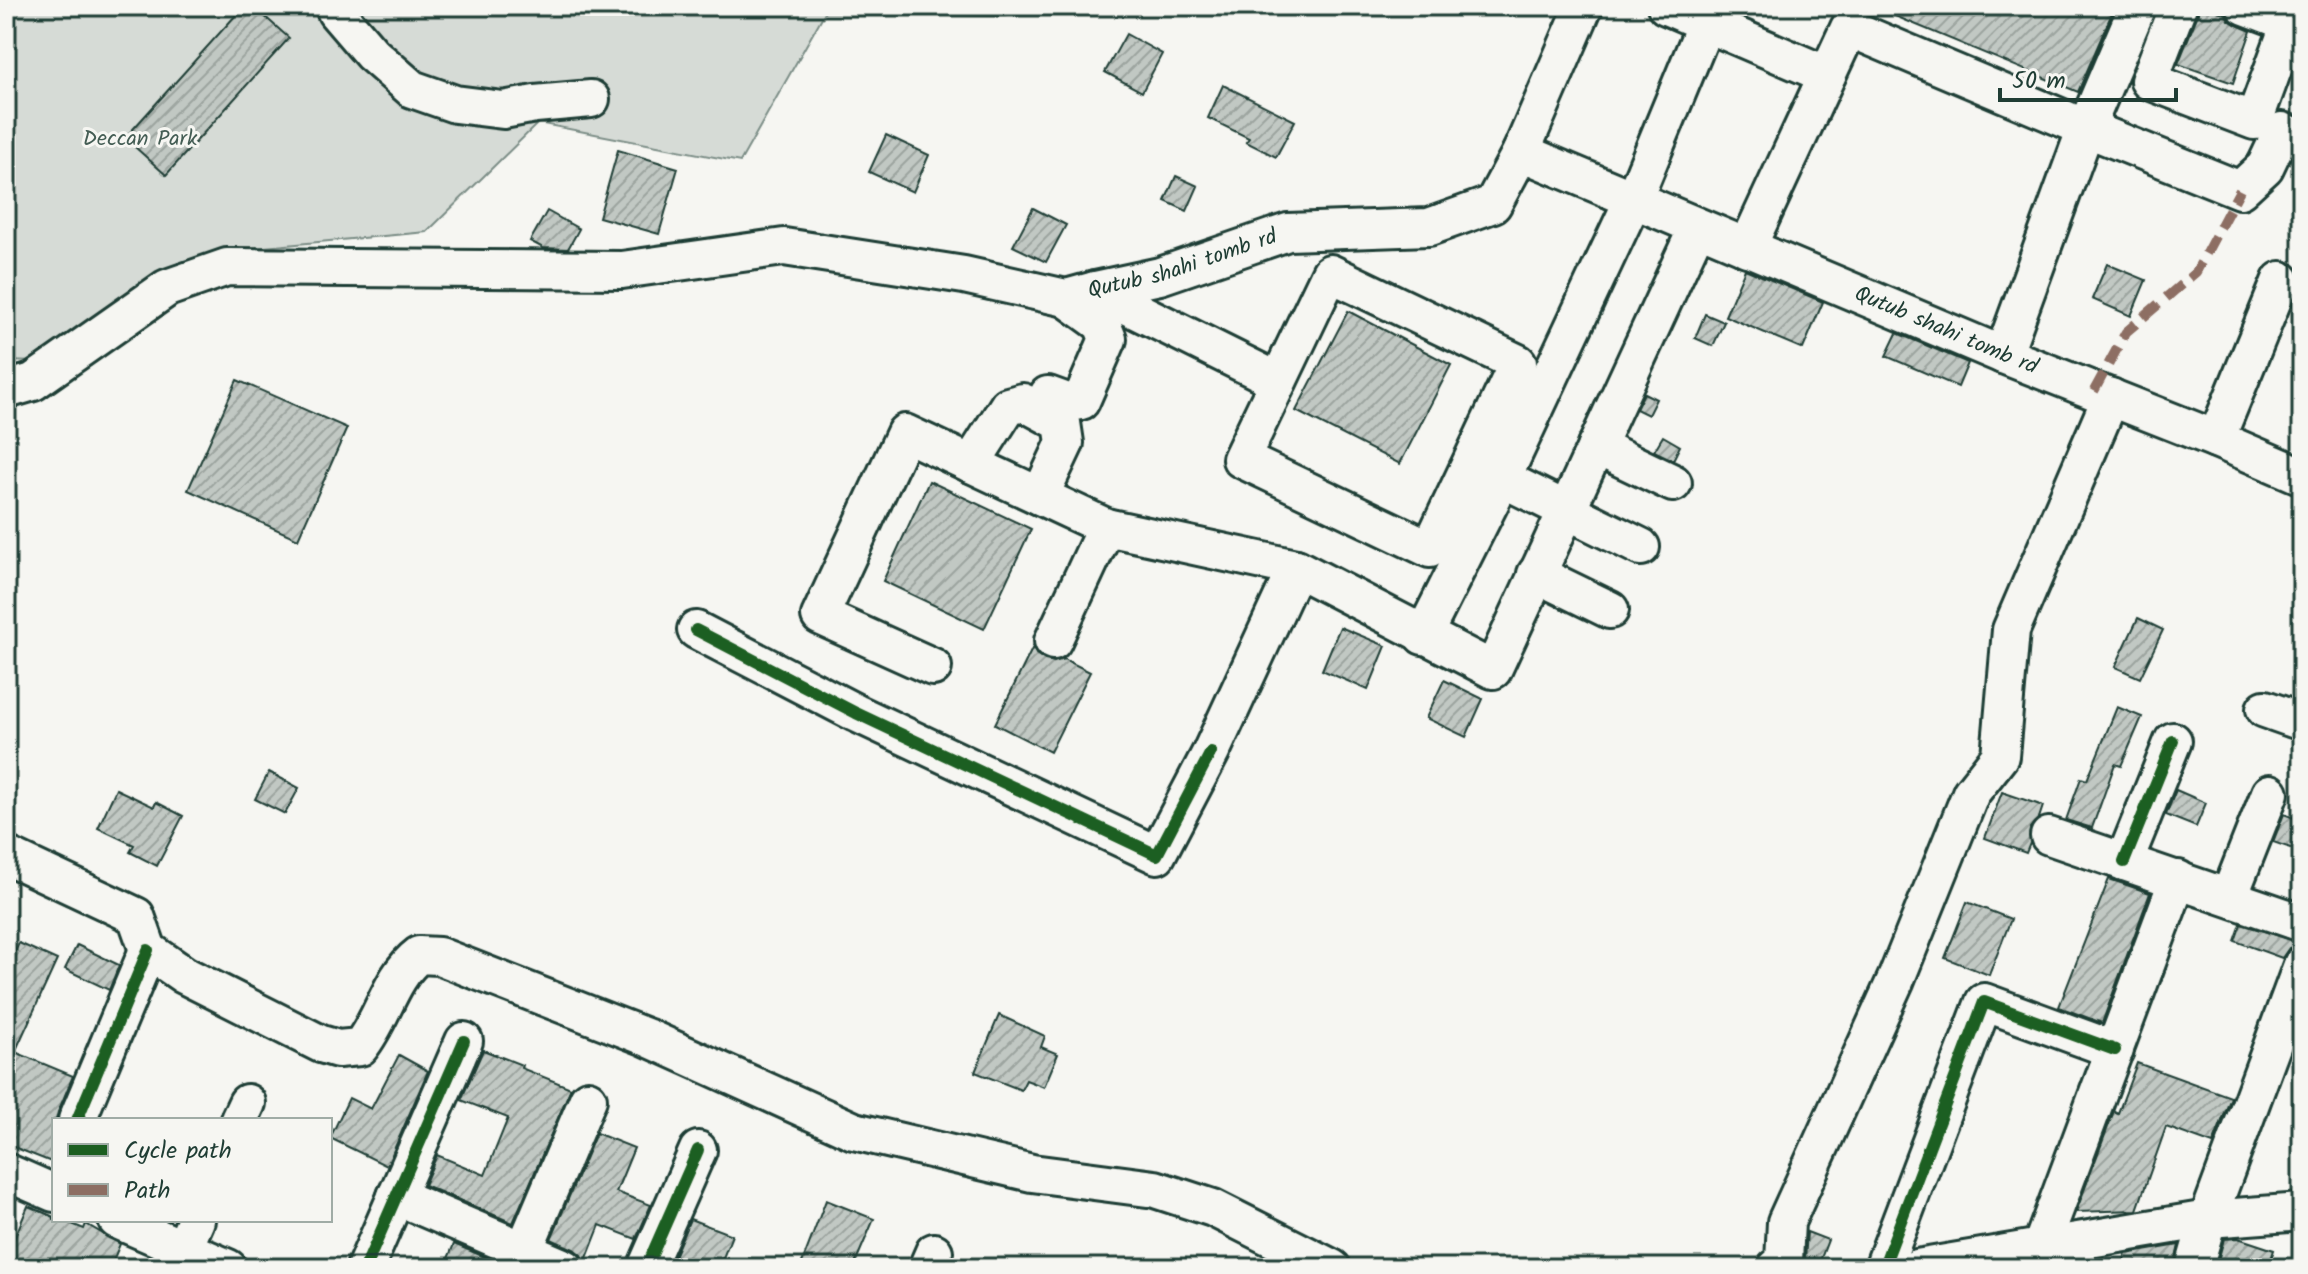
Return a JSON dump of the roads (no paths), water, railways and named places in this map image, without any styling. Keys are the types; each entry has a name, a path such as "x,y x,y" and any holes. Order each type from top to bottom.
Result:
{"street":[{"path":"334,6 372,54 412,89 455,104 503,110 591,99"},
{"name":"Qutub shahi tomb rd","path":"6,390 33,382 167,288 227,267 622,270 784,247 1081,294 1160,276 1288,232 1429,227 1493,204 1521,152 1584,6"},
{"path":"1666,6 1827,75"},
{"path":"2159,11 2149,81 2254,121 2292,51 2290,23 2245,6"},
{"path":"2003,355 2096,131 2159,11"},
{"path":"1747,248 1854,17 2096,131 2240,190 2265,167 2282,131 2302,139"},
{"path":"1423,636 1486,471 1518,363 1330,273 1241,459 1430,549 1486,471 1633,200 1706,23"},
{"name":"Qutub shahi tomb rd","path":"1521,152 2003,355 2302,476"},
{"path":"933,667 820,616 905,433 1106,527 1296,568 1493,670 1697,228"},
{"path":"2216,439 2281,280"},
{"path":"1081,294 1278,381"},
{"path":"1041,410 1048,395 1070,403 1081,401 1108,339 1102,324 1081,294"},
{"path":"1776,1268 1784,1261 1786,1222 1896,979 1971,793 2000,756 2011,630 2111,397"},
{"path":"971,464 1008,406 1023,402 1041,410 1062,423 1065,443 1040,496"},
{"path":"1596,446 1673,483"},
{"path":"1486,471 1641,547"},
{"path":"1053,641 1106,527"},
{"path":"696,630 856,713 1157,855 1211,752 1296,568"},
{"path":"1536,574 1610,610"},
{"path":"2265,709 2302,722"},
{"path":"2124,862 2173,741"},
{"path":"2229,897 2270,793"},
{"path":"2049,836 2302,923"},
{"path":"6,855 136,916 148,950 184,975 321,1044 338,1049 360,1047 372,1033 406,965 419,955 439,956 646,1037 854,1131 1032,1173 1155,1189 1213,1208 1332,1268"},
{"path":"2062,1252 2115,1050 2178,879"},
{"path":"78,1118 148,950"},
{"path":"2194,1268 2208,1219 2302,965"},
{"path":"1883,1268 1984,1002 2115,1050"},
{"path":"365,1268 464,1041"},
{"path":"524,1250 588,1099"},
{"path":"646,1268 698,1150"},
{"path":"6,1172 52,1186"},
{"path":"396,1196 565,1268"},
{"path":"1931,1267 2062,1252 2208,1219 2302,1212"},
{"path":"122,1222 184,1246 228,1268"}],"park label":[{"name":"Deccan Park","path":"140,139"}]}
